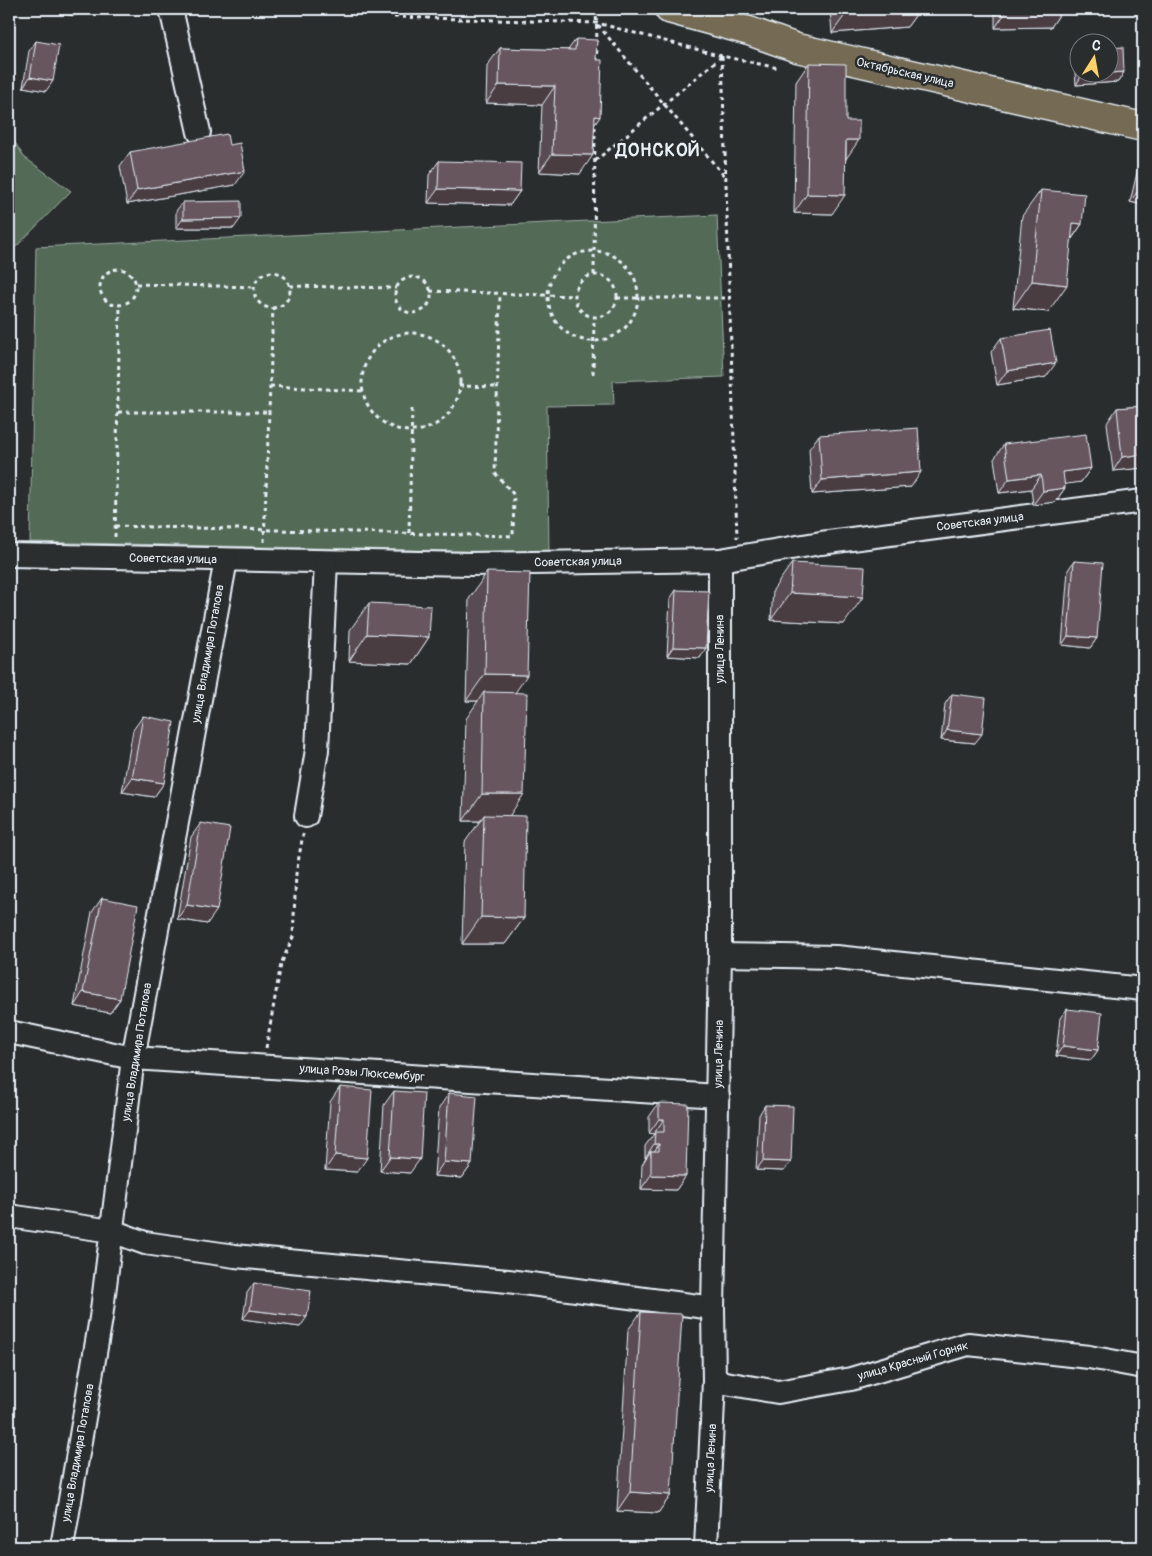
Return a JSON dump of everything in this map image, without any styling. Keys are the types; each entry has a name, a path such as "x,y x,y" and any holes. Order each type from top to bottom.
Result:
{"main road":[{"name":"Октябрьская улица","path":"670,9 749,20 797,48 1143,127"}],"street":[{"path":"171,9 199,132"},
{"name":"Советская улица","path":"9,555 471,564 729,558 821,543 1143,501"},
{"name":"улица Ленина","path":"706,1547 714,1380 713,1308 729,558"},
{"name":"улица Владимира Потапова","path":"62,1547 101,1318 134,1058 226,560"},
{"path":"306,816 317,750 326,562"},
{"path":"720,955 836,958 1143,989"},
{"name":"улица Розы Люксембург","path":"9,1032 134,1058 718,1096"},
{"path":"9,1216 112,1231 145,1243 235,1256 508,1281 713,1308"},
{"name":"улица Красный Горняк","path":"714,1380 778,1392 851,1379 968,1344 1089,1357 1143,1366"}],"path":[{"path":"596,9 596,62"},
{"path":"394,17 597,23 722,56 787,69"},
{"path":"597,23 726,178"},
{"path":"595,161 722,56"},
{"path":"722,56 730,298 729,558"},
{"path":"594,275 596,112"},
{"path":"593,251 606,253 626,265 633,275 637,286 638,298 637,309 625,329 616,336 593,342 570,336 561,328 553,319 547,296 549,284 561,263 571,256 593,251"},
{"path":"114,270 125,271 134,279 136,284 134,296 126,304 120,305 108,302 104,298 101,287 105,276 114,270"},
{"path":"273,272 284,276 290,286 288,298 284,303 273,307 262,304 255,294 258,278 273,272"},
{"path":"594,275 608,279 613,284 617,298 615,304 606,315 594,318 586,316 580,311 574,296 580,282 594,275"},
{"path":"408,277 424,281 430,291 428,303 424,308 408,312 398,305 395,294 396,288 408,277"},
{"path":"136,284 255,286"},
{"path":"290,286 396,288"},
{"path":"430,291 574,296"},
{"path":"115,526 513,536 514,495 495,473 500,294"},
{"path":"617,298 730,298"},
{"path":"115,557 120,305"},
{"path":"263,560 273,307"},
{"path":"593,374 594,318"},
{"path":"416,333 433,338 446,348 456,362 460,379 459,386 458,396 450,411 438,423 422,430 405,431 389,426 375,416 365,402 362,391 362,373 367,359 376,347 388,338 416,333"},
{"path":"270,386 362,391"},
{"path":"459,386 498,387"},
{"path":"409,533 412,408"},
{"path":"118,412 269,412"},
{"path":"264,1066 281,964 292,937 296,874 306,816"}],"green space":[{"path":"9,133 24,157 71,191 9,254"},
{"path":"717,215 724,377 613,381 614,405 547,406 549,553 30,542 36,247"}],"building":[{"path":"844,9 919,9 845,15"},
{"path":"576,39 597,40 596,60 602,60 600,117 595,116 593,155 552,154 555,86 499,85 500,48 575,50"},
{"path":"36,41 59,45 53,81 30,77"},
{"path":"1120,47 1123,47 1124,72 1120,72"},
{"path":"809,63 846,64 846,121 859,121 859,140 846,140 845,195 807,194"},
{"path":"227,134 229,145 240,143 245,171 137,190 130,152"},
{"path":"439,161 521,163 520,191 438,189"},
{"path":"1041,190 1085,194 1082,224 1073,223 1067,285 1032,281"},
{"path":"241,201 241,218 183,219 183,202"},
{"path":"1050,330 1056,363 1007,371 1001,338"},
{"path":"1143,406 1143,454 1122,457 1117,408"},
{"path":"918,428 921,472 822,480 819,435"},
{"path":"1086,434 1091,468 1063,472 1065,488 1043,491 1041,475 1009,479 1004,444"},
{"path":"1074,561 1103,563 1097,638 1068,636"},
{"path":"792,563 865,567 863,597 790,593"},
{"path":"487,572 530,573 527,675 485,674"},
{"path":"676,590 709,591 706,648 673,647"},
{"path":"369,603 431,606 429,637 367,634"},
{"path":"484,692 527,693 524,794 482,794"},
{"path":"952,694 986,698 982,734 947,730"},
{"path":"143,716 174,722 164,783 132,778"},
{"path":"484,815 526,816 524,918 481,917"},
{"path":"201,823 230,828 217,910 187,905"},
{"path":"102,898 138,905 120,999 83,992"},
{"path":"1067,1009 1102,1013 1098,1050 1063,1046"},
{"path":"340,1087 372,1090 367,1158 335,1155"},
{"path":"394,1091 424,1093 420,1159 390,1157"},
{"path":"449,1093 477,1096 472,1164 444,1162"},
{"path":"659,1103 688,1104 686,1176 651,1175 651,1151 659,1151 659,1144 654,1144 655,1132 664,1132 664,1119 659,1119"},
{"path":"765,1105 793,1106 791,1162 763,1161"},
{"path":"254,1283 311,1291 307,1317 250,1310"},
{"path":"641,1312 682,1314 671,1495 630,1492"}],"district":[{"name":"ДОНСКОЙ","path":"658,150"}]}
